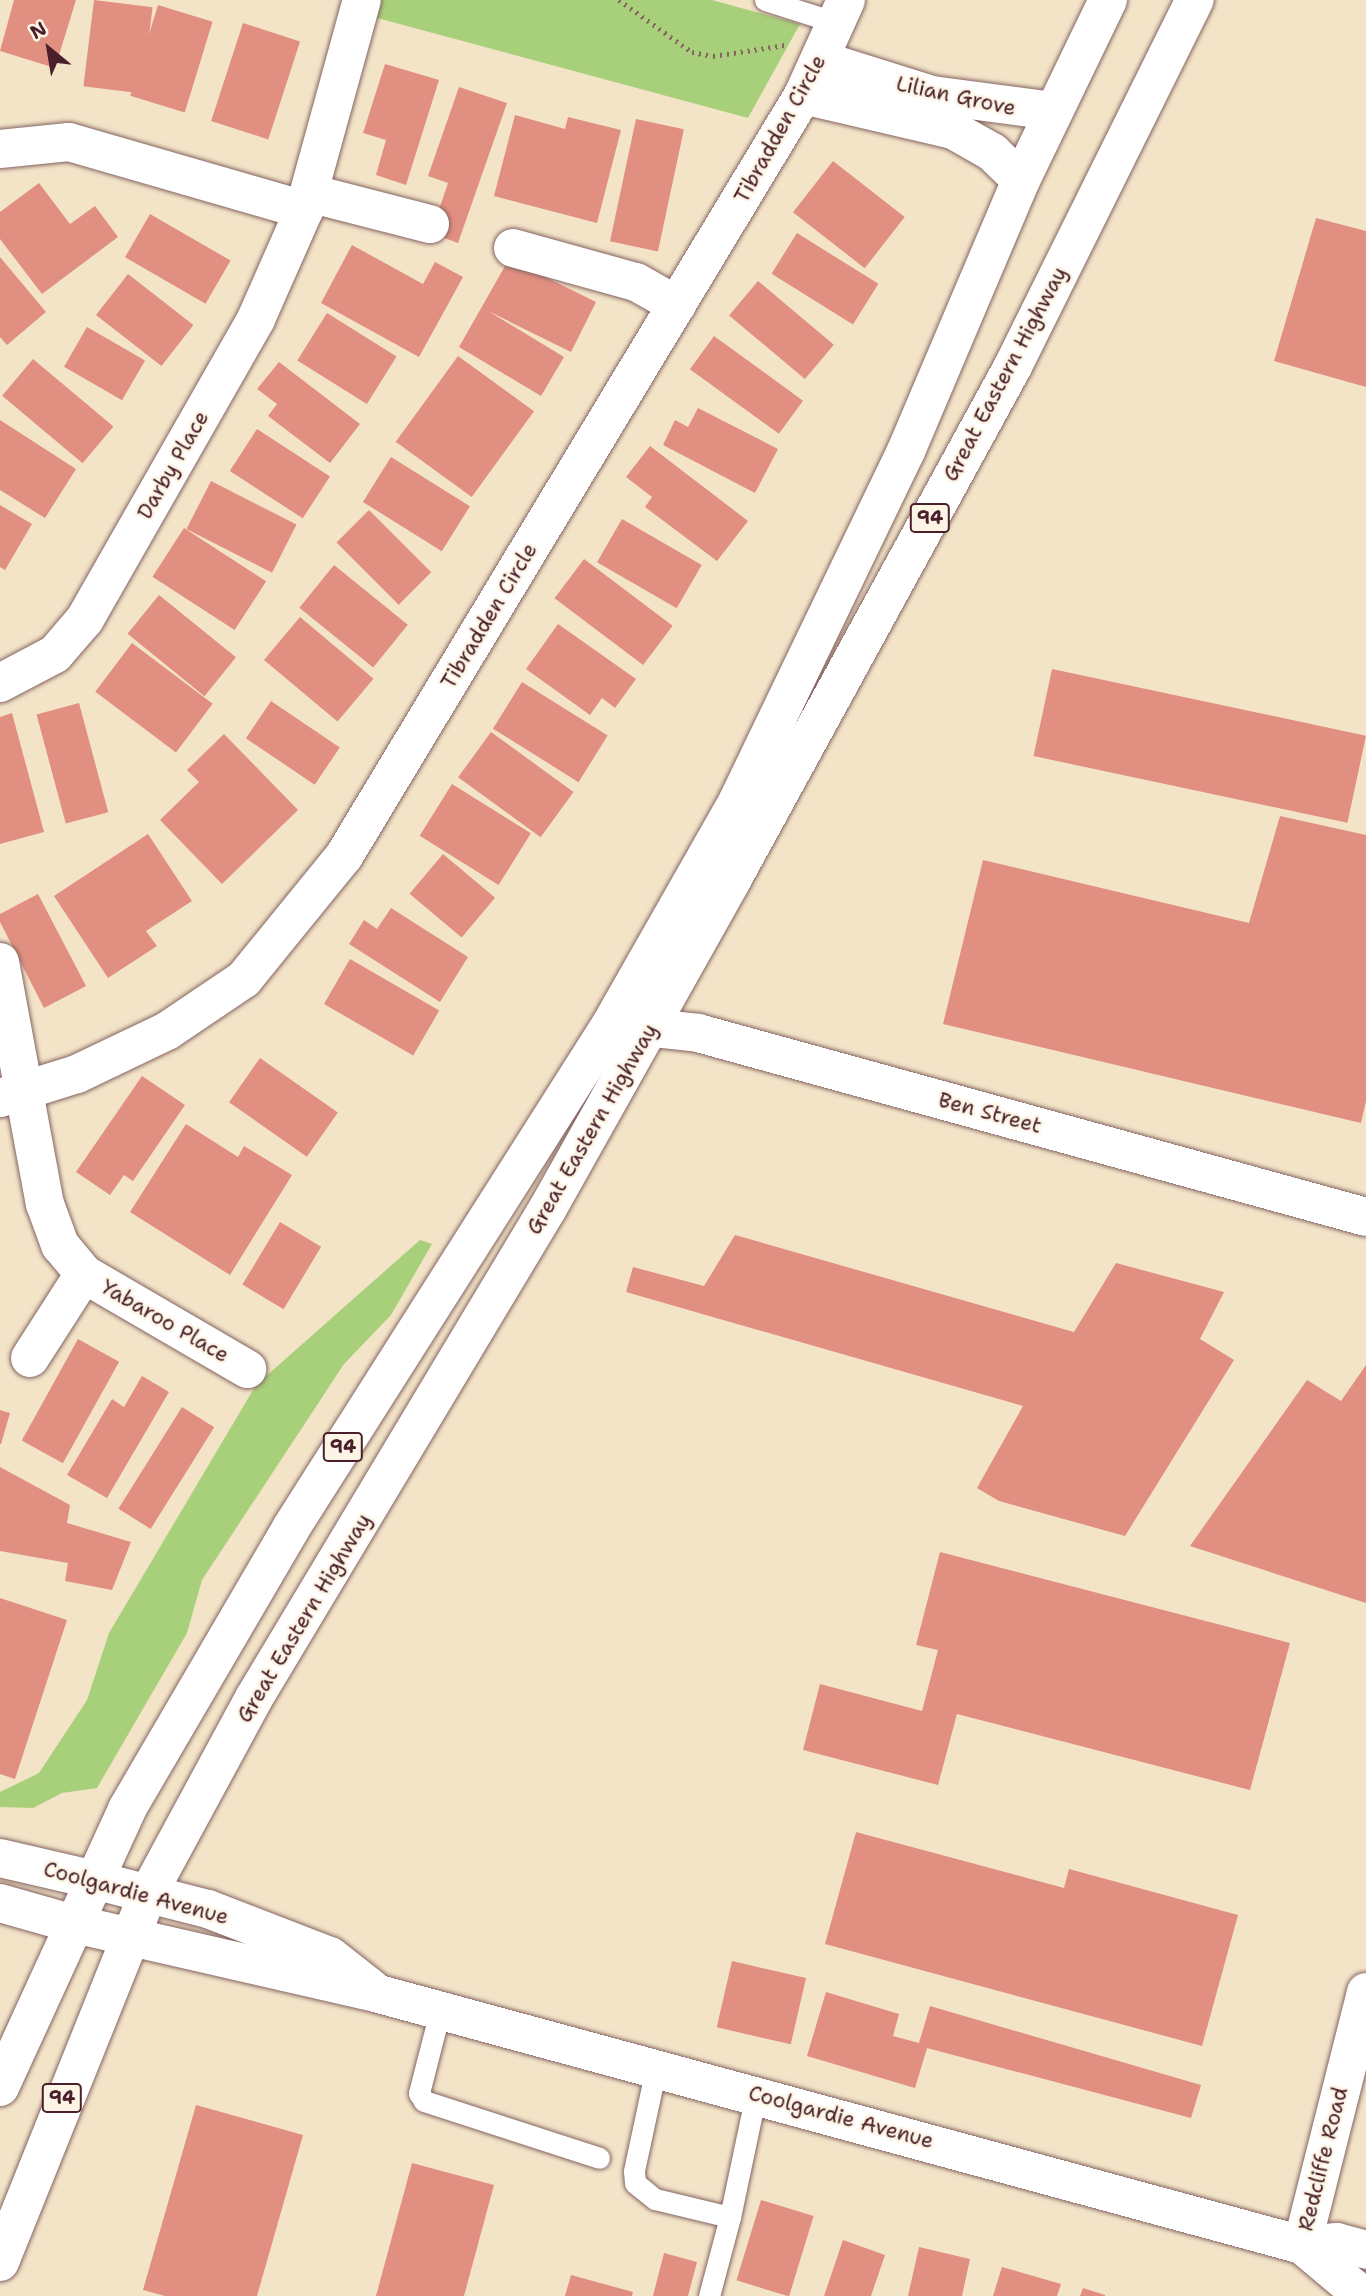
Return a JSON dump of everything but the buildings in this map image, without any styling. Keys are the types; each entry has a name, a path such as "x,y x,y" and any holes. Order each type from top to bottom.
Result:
{"main road":[{"path":"307,202 362,0"},
{"name":"Great Eastern Highway","path":"0,2087 90,1879 290,1528 611,1024 738,800 906,451 1021,180 1108,0"},
{"name":"Great Eastern Highway","path":"0,2262 148,1894 254,1698 649,1028 1013,366 1195,0"},
{"name":"Tibradden Circle","path":"14,1094 167,1031 244,979 344,856 803,95 832,33"},
{"name":"Lilian Grove","path":"832,33 932,95 1054,111"},
{"name":"Lilian Grove","path":"803,95 953,130 992,152 1021,180"},
{"path":"0,149 12,143 69,142 307,202 429,224"},
{"name":"Darby Place","path":"0,683 55,654 85,619 256,319 307,202"},
{"path":"513,248 636,282 677,305"},
{"name":"Yabaroo Place","path":"0,962 14,1094 45,1204 60,1245 84,1274 247,1368"},
{"name":"Ben Street","path":"611,1024 698,1032 1366,1217"},
{"name":"Yabaroo Place","path":"30,1358 84,1274"},
{"name":"Coolgardie Avenue","path":"0,1858 208,1909 330,1956 379,1994"},
{"name":"Coolgardie Avenue","path":"0,1903 70,1923 379,1994 756,2094 1302,2245 1337,2242 1366,2250"},
{"name":"Redcliffe Road","path":"1302,2245 1366,1992"},
{"name":"Coolgardie Avenue","path":"1302,2245 1363,2292"}],"lane":[{"path":"765,0 832,33"},
{"path":"440,2011 419,2093 424,2101 599,2158"},
{"path":"656,2068 635,2183 655,2199 730,2217"},
{"path":"709,2296 730,2217 756,2094"}],"path":[{"path":"619,0 691,52 762,52 832,33"}],"green space":[{"path":"370,0 712,0 800,24 748,118 366,15"},
{"path":"420,1240 432,1244 391,1315 344,1364 202,1580 187,1633 97,1788 62,1793 33,1808 0,1807 0,1792 39,1773 87,1700 109,1633 256,1385"}]}
